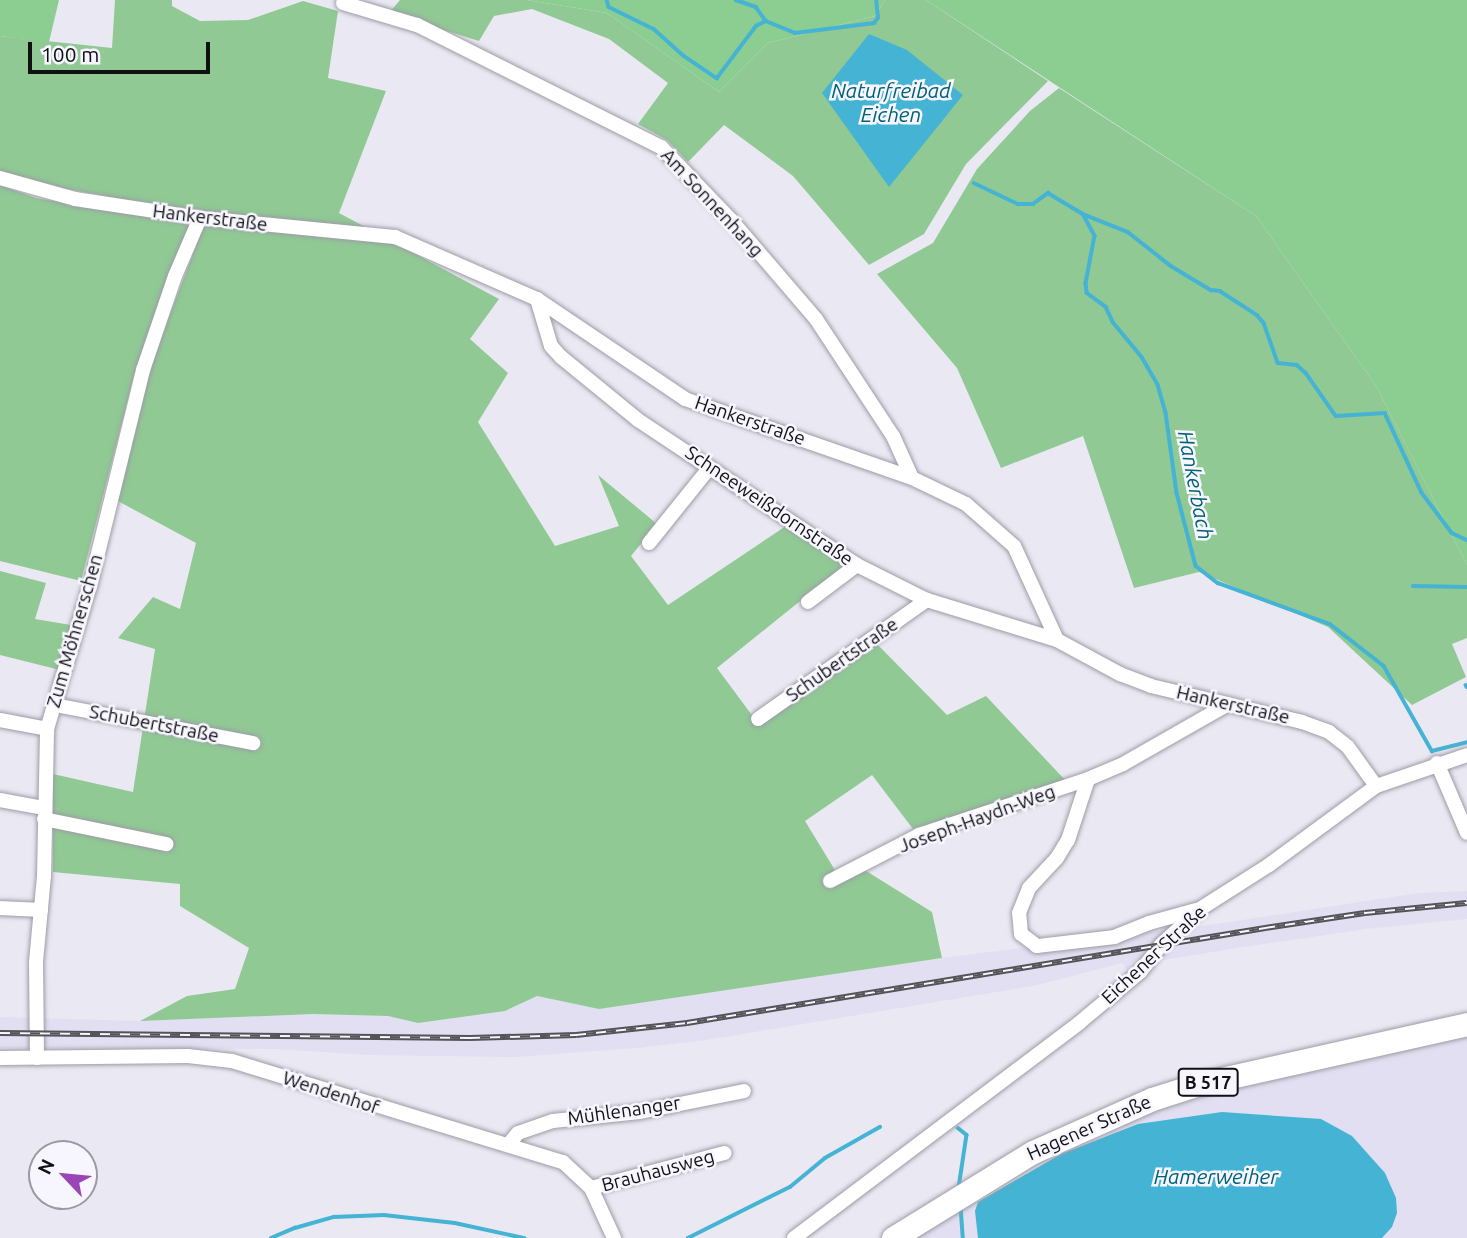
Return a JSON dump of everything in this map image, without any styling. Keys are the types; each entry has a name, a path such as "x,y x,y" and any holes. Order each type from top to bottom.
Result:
{"main road":[{"name":"Hagener Straße","path":"893,1238 960,1195 1050,1143 1171,1093 1385,1040 1467,1024"}],"street":[{"name":"Am Sonnenhang","path":"343,3 418,25 661,148 732,222 816,319 893,436 912,478"},
{"name":"Hankerstraße","path":"0,178 75,199 200,218 396,237 537,299 685,399 912,478 966,504 1014,546 1057,640 1120,674 1151,686 1302,722 1329,732 1348,747 1376,786"},
{"name":"Zum Möhnerschen","path":"37,1058 36,962 41,911 47,729 90,586 143,370 175,275 200,218"},
{"name":"Schneeweißdornstraße","path":"537,299 551,346 561,357 638,420 858,565 927,600 1057,640"},
{"path":"649,544 710,467"},
{"path":"807,602 858,565"},
{"name":"Schubertstraße","path":"758,719 927,600"},
{"name":"Joseph-Haydn-Weg","path":"830,881 919,835 1088,779 1123,764 1228,704"},
{"name":"Schubertstraße","path":"55,705 253,743"},
{"path":"0,720 47,729"},
{"name":"Eichener Straße","path":"794,1238 1079,1023 1140,972 1161,945 1200,909 1269,865 1376,786 1437,763 1467,755"},
{"path":"1437,763 1467,834"},
{"path":"1088,779 1065,846 1029,888 1019,913 1021,934 1037,946 1115,937 1149,923 1200,909"},
{"path":"0,800 44,814 166,844"},
{"path":"0,908 41,911"},
{"name":"Wendenhof","path":"0,1058 188,1056 232,1061 372,1107 509,1144 563,1163 591,1188 614,1238"},
{"name":"Mühlenanger","path":"509,1144 518,1133 553,1121 640,1112 744,1091"},
{"name":"Brauhausweg","path":"591,1188 724,1153"}],"shaded area":[{"path":"1467,891 1467,919 1366,929 1237,948 1158,961 1128,972 1123,963 1033,986 706,1040 638,1048 515,1057 367,1055 276,1049 0,1048 0,1017 140,1021 313,1014 388,1016 418,1023 505,1011 537,996 599,1009 942,958 1216,924 1418,893"},
{"path":"1467,1029 1467,1238 905,1238 987,1187 1133,1116"}],"green space":[{"path":"0,0 59,0 49,42 0,36"},
{"path":"115,0 172,0 172,6 200,21 248,20 303,1 338,11 328,78 386,91 339,213 499,299 470,339 508,373 478,422 555,546 619,526 598,475 657,524 631,556 668,605 786,526 846,564 717,668 760,726 877,644 947,715 986,696 1066,781 913,829 872,775 805,821 841,880 863,869 932,912 942,958 599,1009 537,996 505,1011 418,1023 388,1016 313,1014 140,1021 187,996 235,989 249,948 180,906 180,884 53,872 53,774 133,792 155,649 118,638 153,597 180,609 196,543 116,500 148,372 196,246 200,214 41,184 0,171 0,36 112,48"},
{"path":"400,0 527,0 607,13 719,92 768,43 875,16 885,0 926,0 1048,81 966,164 924,234 869,265 793,176 724,125 688,162 667,140 638,124 668,83 609,39 532,9 494,16 479,41 389,13"},
{"path":"527,0 885,0 875,16 768,43 719,92 607,13"},
{"path":"926,0 1467,0 1467,565 1376,386 1256,216"},
{"path":"1059,88 1256,216 1376,386 1467,565 1467,638 1452,644 1466,677 1412,705 1328,627 1199,572 1134,588 1083,436 1001,468 957,368 877,274 933,243 977,169 1030,111"},
{"path":"0,185 36,198 190,223 136,368 81,581 0,561"},
{"path":"0,571 46,583 35,619 71,625 60,670 0,655"}],"water":[{"name":"Naturfreibad Eichen","path":"869,34 907,50 963,95 889,187 822,93"},
{"name":"Hamerweiher","path":"1222,1112 1321,1119 1352,1136 1385,1173 1396,1198 1397,1213 1392,1227 1382,1238 978,1238 975,1211 978,1202 1061,1154 1138,1124"}],"waterway":[{"name":"Hankerbach","path":"607,0 609,7 654,29 684,56 717,78 756,26 766,21 795,33 874,23 878,18 876,0"},
{"path":"736,0 756,7 766,21"},
{"name":"Hankerbach","path":"974,183 1018,204 1033,204 1048,193 1083,214 1095,236 1086,283 1087,293 1106,307 1113,322 1142,357 1158,385 1166,413 1177,493 1196,566 1218,583 1330,624 1384,666 1432,751 1467,742"},
{"path":"1085,215 1128,232 1171,266 1211,290 1220,291 1257,315 1264,323 1278,363 1297,365 1306,373 1336,416 1385,413 1422,493 1452,533 1467,540"},
{"path":"1413,586 1467,587"},
{"path":"688,1238 790,1187 825,1158 880,1127"},
{"path":"958,1128 967,1135 959,1188"},
{"path":"961,1206 963,1238"},
{"path":"271,1238 334,1217 384,1215 455,1223 524,1238"}],"railway":[{"path":"0,1033 470,1038 576,1035 687,1023 1365,913 1467,903"}]}
